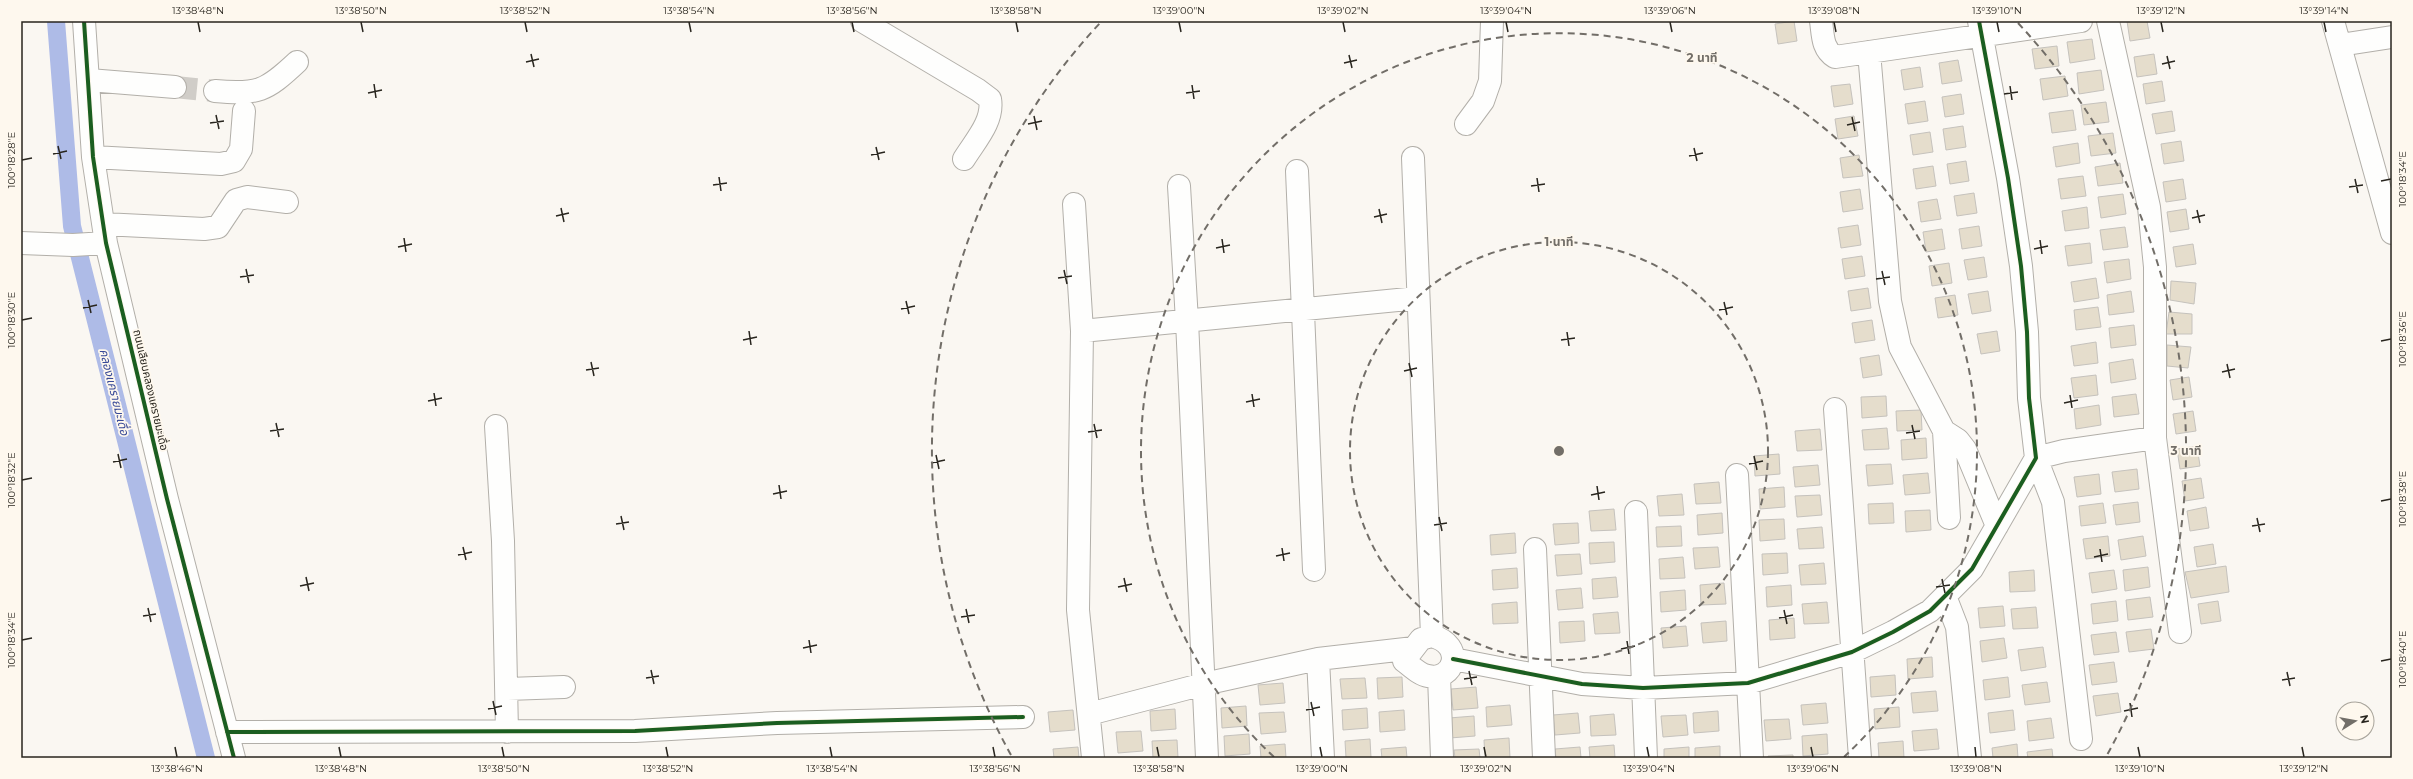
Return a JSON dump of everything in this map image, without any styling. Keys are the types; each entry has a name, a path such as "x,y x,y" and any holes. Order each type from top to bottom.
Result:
{"street":[{"name":"ถนนเลียบคลองแครายมะเดื่อ","path":"84,21 93,157 93,239 167,499 234,758"},
{"path":"862,21 978,90 990,99 992,110 988,121 964,159"},
{"path":"1466,124 1483,101 1490,81 1492,21"},
{"path":"1821,21 1824,43 1828,53 1835,57 1869,52 1980,29 2081,21"},
{"path":"2108,21 2149,207 2155,267 2155,438 2180,632"},
{"path":"2333,21 2392,233"},
{"path":"1980,29 2021,266 2027,332 2029,398 2036,458 2053,502 2081,739"},
{"path":"2340,45 2392,37"},
{"path":"1869,52 1890,301 1900,347 1944,431 1949,518"},
{"path":"215,91 243,94 262,90 279,79 297,62"},
{"path":"88,80 175,87"},
{"path":"93,157 221,164 234,161 241,149 244,111"},
{"path":"1413,158 1432,636"},
{"path":"1297,171 1314,570"},
{"path":"1179,186 1188,322 1207,758"},
{"path":"21,243 93,239 218,227 236,200 247,197 287,202"},
{"path":"1074,204 1082,330 1078,610 1093,758"},
{"path":"1082,330 1188,322 1418,298"},
{"path":"1836,409 1860,758"},
{"path":"496,426 503,541 507,732"},
{"path":"1944,431 1958,440 1965,448 1997,526"},
{"path":"1453,659 1541,678 1582,684 1643,688 1748,683 1852,652 1893,632 1930,611 1972,569 2036,458 2064,451 2155,438"},
{"path":"1737,475 1752,758"},
{"path":"1636,512 1646,758"},
{"path":"1535,549 1544,758"},
{"path":"1945,596 1957,627 1970,758"},
{"path":"1432,636 1444,639 1451,647 1453,659 1449,670 1439,676 1427,676 1404,661 1414,648 1421,639 1432,636"},
{"path":"1089,714 1204,684 1318,659 1414,648"},
{"path":"1318,659 1323,758"},
{"path":"1439,676 1442,758"},
{"path":"507,689 564,687"},
{"path":"227,732 635,731 777,723 1023,716"}],"building":[{"path":"1794,21 1797,41 1778,44 1775,24"},
{"path":"2127,21 2147,21 2150,38 2130,41"},
{"path":"2092,39 2095,59 2070,63 2067,42"},
{"path":"2057,46 2059,66 2035,69 2032,49"},
{"path":"2154,54 2157,74 2137,77 2134,57"},
{"path":"1958,60 1962,81 1942,84 1939,63"},
{"path":"1920,67 1923,87 1904,90 1901,70"},
{"path":"2101,70 2104,90 2079,94 2077,73"},
{"path":"2065,76 2068,96 2043,100 2040,79"},
{"path":"2162,81 2165,101 2146,104 2143,84"},
{"path":"1850,84 1853,104 1834,107 1831,86"},
{"path":"1961,94 1964,114 1945,117 1942,97"},
{"path":"1925,101 1928,121 1908,124 1905,104"},
{"path":"2106,102 2109,122 2084,125 2081,105"},
{"path":"2073,110 2076,130 2052,133 2049,113"},
{"path":"2172,111 2175,131 2156,134 2152,114"},
{"path":"1854,116 1858,136 1838,139 1835,119"},
{"path":"1963,126 1966,147 1946,150 1943,129"},
{"path":"1930,132 1933,152 1913,155 1910,135"},
{"path":"2113,133 2116,153 2091,156 2088,136"},
{"path":"2181,141 2184,161 2164,164 2161,144"},
{"path":"2078,143 2080,163 2056,167 2053,147"},
{"path":"1859,155 1863,176 1843,178 1840,158"},
{"path":"1966,161 1969,181 1950,184 1947,164"},
{"path":"2120,163 2123,183 2098,186 2095,167"},
{"path":"1933,166 1936,186 1916,189 1913,169"},
{"path":"2083,176 2086,196 2061,199 2058,179"},
{"path":"2183,179 2186,199 2166,202 2163,182"},
{"path":"1860,189 1863,209 1843,212 1840,192"},
{"path":"1974,193 1977,213 1957,216 1954,196"},
{"path":"2123,194 2126,214 2101,218 2098,197"},
{"path":"1937,199 1941,219 1921,222 1918,202"},
{"path":"2087,207 2089,228 2065,231 2062,211"},
{"path":"2186,209 2189,229 2170,232 2167,212"},
{"path":"1858,225 1861,245 1841,248 1838,228"},
{"path":"1979,226 1982,246 1962,249 1959,229"},
{"path":"2125,227 2128,247 2103,250 2100,230"},
{"path":"1942,229 1945,249 1926,252 1923,232"},
{"path":"2090,243 2092,263 2068,266 2065,246"},
{"path":"2193,244 2196,264 2176,267 2173,247"},
{"path":"1862,256 1865,276 1845,279 1842,259"},
{"path":"1984,257 1987,277 1968,280 1964,260"},
{"path":"2129,259 2131,279 2107,283 2104,262"},
{"path":"1949,263 1952,283 1932,286 1929,266"},
{"path":"2096,278 2099,298 2074,302 2071,282"},
{"path":"2171,281 2196,283 2194,304 2170,300"},
{"path":"1868,288 1871,308 1851,311 1848,291"},
{"path":"1988,291 1991,311 1972,314 1968,294"},
{"path":"2131,291 2134,312 2109,315 2107,295"},
{"path":"1955,295 1958,315 1938,318 1935,298"},
{"path":"2098,307 2101,327 2076,330 2074,310"},
{"path":"2169,312 2192,314 2192,334 2166,334"},
{"path":"1872,320 1875,340 1855,343 1852,323"},
{"path":"2134,325 2136,345 2111,348 2109,328"},
{"path":"1997,331 2000,351 1981,354 1977,334"},
{"path":"2096,342 2098,363 2074,366 2071,346"},
{"path":"2167,345 2191,347 2188,368 2167,366"},
{"path":"1879,355 1882,375 1863,378 1860,358"},
{"path":"2133,359 2136,379 2111,383 2109,363"},
{"path":"2096,375 2098,395 2074,398 2071,378"},
{"path":"2189,377 2192,397 2173,400 2170,380"},
{"path":"2136,394 2139,414 2114,417 2112,397"},
{"path":"1886,396 1887,416 1862,418 1861,397"},
{"path":"2099,405 2101,425 2076,429 2074,409"},
{"path":"1921,410 1922,430 1897,431 1896,411"},
{"path":"2193,411 2196,431 2176,434 2173,414"},
{"path":"1887,428 1889,449 1864,450 1862,430"},
{"path":"1820,429 1822,450 1797,451 1795,431"},
{"path":"1926,438 1927,458 1902,460 1901,440"},
{"path":"2197,446 2200,466 2180,469 2177,449"},
{"path":"1779,454 1780,474 1755,476 1754,456"},
{"path":"1891,464 1893,484 1868,486 1866,465"},
{"path":"1818,465 1820,485 1795,487 1793,467"},
{"path":"2137,469 2139,489 2115,492 2112,472"},
{"path":"1928,473 1930,493 1905,495 1903,475"},
{"path":"2099,474 2101,494 2077,497 2074,477"},
{"path":"2201,478 2204,498 2185,501 2182,481"},
{"path":"1719,482 1721,503 1696,504 1694,484"},
{"path":"1784,487 1785,507 1760,509 1759,489"},
{"path":"1682,494 1684,515 1659,516 1657,496"},
{"path":"1820,495 1822,515 1797,517 1795,496"},
{"path":"2138,502 2140,522 2116,525 2113,505"},
{"path":"1893,503 1894,523 1869,524 1868,504"},
{"path":"2103,503 2106,523 2081,526 2079,506"},
{"path":"2206,507 2209,528 2190,531 2187,511"},
{"path":"1614,509 1616,530 1591,531 1589,511"},
{"path":"1930,510 1931,530 1906,532 1905,511"},
{"path":"1722,513 1723,533 1698,535 1697,515"},
{"path":"1784,519 1785,539 1760,541 1759,520"},
{"path":"1578,523 1579,543 1555,545 1553,524"},
{"path":"1681,526 1682,546 1657,547 1656,527"},
{"path":"1822,527 1824,548 1799,549 1797,529"},
{"path":"1515,533 1516,553 1491,555 1490,535"},
{"path":"2108,536 2110,556 2086,559 2083,539"},
{"path":"2143,536 2146,556 2121,560 2118,540"},
{"path":"1614,542 1615,562 1590,564 1589,543"},
{"path":"2213,544 2216,564 2197,567 2194,547"},
{"path":"1718,547 1720,567 1695,569 1693,548"},
{"path":"1787,553 1788,573 1763,575 1762,554"},
{"path":"1580,554 1582,574 1557,576 1555,555"},
{"path":"1683,557 1685,578 1660,579 1659,559"},
{"path":"1824,563 1826,584 1801,585 1799,565"},
{"path":"2226,566 2229,592 2191,598 2185,572"},
{"path":"2148,567 2150,587 2125,591 2123,570"},
{"path":"1517,568 1518,588 1493,590 1492,570"},
{"path":"2034,570 2035,591 2010,592 2009,572"},
{"path":"2114,570 2117,589 2092,593 2089,573"},
{"path":"1616,577 1618,597 1593,599 1592,579"},
{"path":"1724,583 1726,604 1701,605 1700,585"},
{"path":"1791,585 1792,605 1767,607 1766,587"},
{"path":"1581,588 1583,608 1558,610 1556,590"},
{"path":"1685,590 1686,610 1661,612 1660,592"},
{"path":"2150,597 2153,617 2128,620 2126,600"},
{"path":"2116,601 2118,621 2093,624 2091,604"},
{"path":"2218,601 2221,621 2201,624 2198,604"},
{"path":"1517,602 1518,623 1493,624 1492,604"},
{"path":"1827,602 1829,623 1804,624 1802,604"},
{"path":"2003,606 2005,626 1980,628 1978,608"},
{"path":"2036,607 2038,628 2013,629 2011,609"},
{"path":"1618,612 1620,633 1595,634 1593,614"},
{"path":"1794,618 1795,638 1770,640 1769,620"},
{"path":"1584,621 1585,641 1560,643 1559,622"},
{"path":"1726,621 1727,641 1703,643 1701,623"},
{"path":"1686,626 1688,646 1663,648 1661,628"},
{"path":"2151,629 2154,649 2129,652 2126,632"},
{"path":"2116,632 2119,652 2094,655 2091,635"},
{"path":"2004,638 2007,658 1982,662 1980,641"},
{"path":"2043,647 2046,667 2021,671 2018,650"},
{"path":"1932,657 1933,677 1908,679 1907,659"},
{"path":"2114,662 2117,682 2092,685 2089,665"},
{"path":"1895,675 1896,695 1871,697 1870,677"},
{"path":"1402,677 1403,697 1378,699 1377,678"},
{"path":"2008,677 2010,697 1985,700 1983,680"},
{"path":"1365,678 1367,698 1342,699 1340,679"},
{"path":"2047,682 2050,702 2025,705 2022,685"},
{"path":"1283,683 1285,703 1260,705 1258,685"},
{"path":"1476,687 1478,708 1453,710 1451,689"},
{"path":"1936,691 1938,711 1913,713 1911,693"},
{"path":"2118,693 2121,712 2096,716 2093,696"},
{"path":"1826,703 1828,723 1803,725 1801,705"},
{"path":"1510,705 1512,725 1487,727 1486,707"},
{"path":"1246,706 1247,726 1222,728 1221,708"},
{"path":"1899,707 1900,727 1875,729 1874,709"},
{"path":"1367,708 1368,728 1343,730 1342,710"},
{"path":"1175,709 1176,729 1151,731 1150,711"},
{"path":"1073,710 1075,730 1050,732 1048,712"},
{"path":"1404,710 1405,730 1380,732 1379,712"},
{"path":"2013,710 2015,730 1990,733 1988,713"},
{"path":"1718,711 1719,731 1694,733 1693,713"},
{"path":"1284,712 1286,732 1261,734 1259,713"},
{"path":"1578,713 1580,733 1555,735 1553,715"},
{"path":"1614,714 1616,735 1591,736 1590,716"},
{"path":"1686,715 1688,735 1663,737 1661,716"},
{"path":"1474,716 1475,736 1450,738 1449,718"},
{"path":"2051,718 2054,738 2029,741 2027,721"},
{"path":"1789,719 1791,739 1766,741 1764,720"},
{"path":"1937,729 1939,749 1914,751 1912,731"},
{"path":"1141,731 1143,751 1118,753 1116,732"},
{"path":"1249,734 1250,754 1225,756 1224,736"},
{"path":"1827,734 1828,754 1803,756 1802,736"},
{"path":"1509,738 1510,758 1485,758 1484,740"},
{"path":"1370,739 1371,758 1346,758 1345,741"},
{"path":"1177,740 1178,758 1153,758 1152,741"},
{"path":"1903,741 1904,758 1879,758 1878,743"},
{"path":"1285,744 1286,758 1261,758 1260,746"},
{"path":"2017,744 2018,758 1993,758 1992,748"},
{"path":"1614,745 1615,758 1590,758 1589,747"},
{"path":"1720,746 1720,758 1695,758 1695,748"},
{"path":"1078,747 1079,758 1054,758 1053,749"},
{"path":"1406,747 1407,758 1382,758 1381,749"},
{"path":"1580,747 1581,758 1556,758 1555,749"},
{"path":"1689,747 1689,758 1664,758 1664,749"},
{"path":"1479,749 1480,758 1455,758 1454,750"},
{"path":"2052,749 2053,758 2028,758 2027,752"},
{"path":"1793,755 1793,758 1768,758 1768,756"}],"waterway":[{"name":"คลองแครายมะเดื่อ","path":"56,21 72,226 206,758"}],"tunnel":[{"path":"175,87 215,91"}],"cycle path":[{"path":"84,21 93,157 106,243 167,499 234,758"},
{"path":"1453,659 1582,684 1643,688 1748,683 1852,652 1893,632 1930,611 1972,569 2036,458 2029,398 2027,332 2021,266 2008,178 1979,21"},
{"path":"227,732 635,731 777,723 1023,717"}]}
